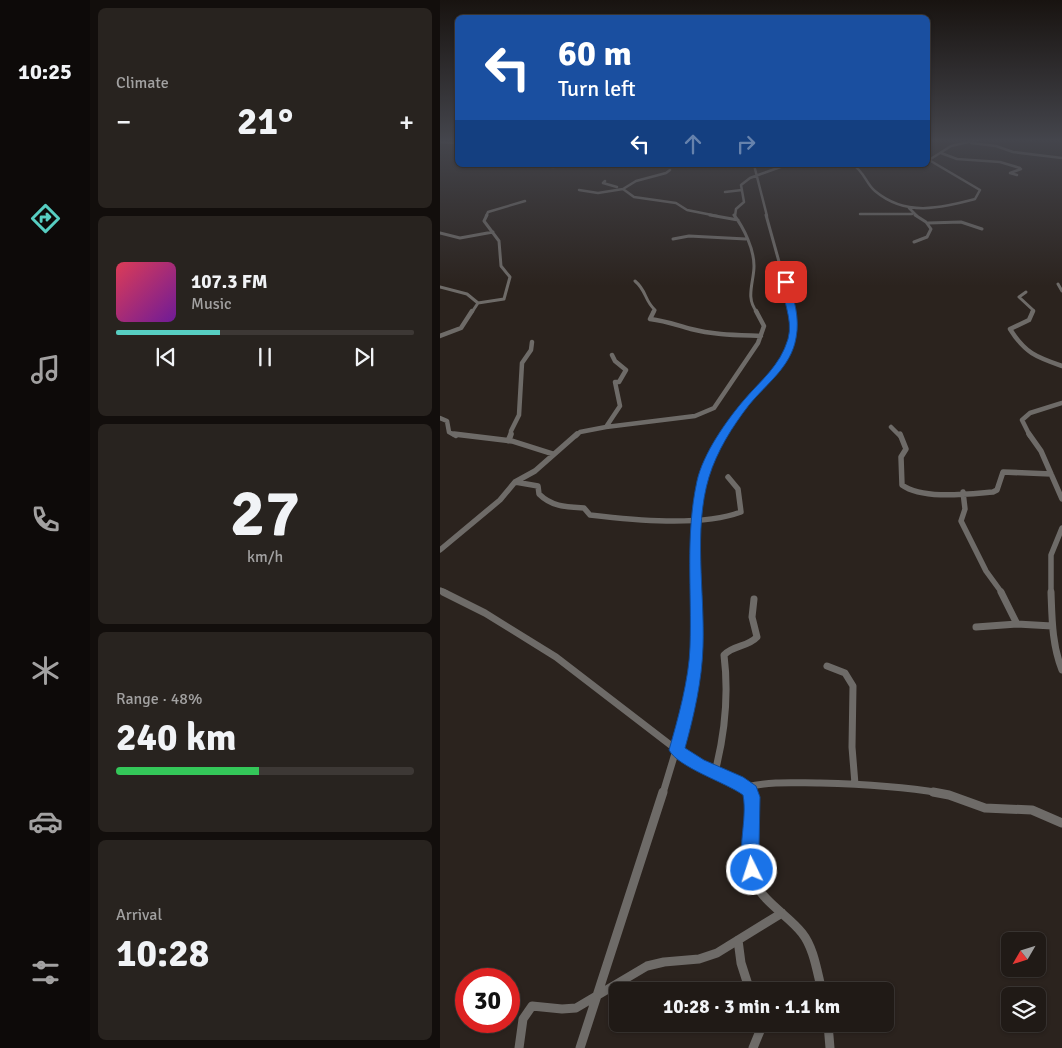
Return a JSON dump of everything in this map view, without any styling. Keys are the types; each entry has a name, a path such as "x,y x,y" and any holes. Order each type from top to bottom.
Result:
{"street":[{"path":"579,190 598,193 618,188 623,189 634,197 676,203 686,210 738,220"},
{"path":"580,1048 686,717 697,649 696,519 703,478 715,448 746,402 778,370 792,339 794,316 790,297 760,188"},
{"path":"873,188 900,206 909,208 948,206 974,199 979,193 978,188"},
{"path":"440,550 500,500 515,482 535,471 580,432 606,426 695,416 711,410 748,358 761,336 764,326 754,309 750,295 754,266 752,253 734,212 745,200 742,190 725,192"},
{"path":"440,287 467,294 478,303 504,299 510,279 501,266 500,244 493,232 484,223 487,212 525,201"},
{"path":"909,208 912,214"},
{"path":"860,214 912,214 922,217 928,223 931,230 928,236 914,242"},
{"path":"928,223 961,222 982,229"},
{"path":"440,233 460,238 493,232"},
{"path":"673,239 704,237 730,240 746,239"},
{"path":"635,281 644,288 648,304 655,310 650,319 727,335 761,336"},
{"path":"1058,284 1062,290"},
{"path":"1026,292 1019,297 1033,310 1029,320 1010,329 1024,350 1040,359 1062,366"},
{"path":"440,336 461,328 478,303"},
{"path":"508,441 512,437 511,431 519,415 522,363 531,350 532,342"},
{"path":"606,426 620,406 616,382 619,382 626,370 615,361 612,355"},
{"path":"1061,495 1042,451 1027,432 1022,420 1030,413 1062,403"},
{"path":"440,418 447,421 448,430 452,435 508,441 554,454"},
{"path":"891,427 900,433 906,449 901,457 902,485 904,488 928,493 996,492 1001,474 1005,472 1051,474"},
{"path":"515,482 538,486 539,494 553,505 584,508 590,515 661,520 696,519 734,515 741,512 738,489 728,477"},
{"path":"963,492 965,509 960,521 983,565 1006,597 1017,624"},
{"path":"1062,528 1051,554 1052,626 1056,655 1062,670"},
{"path":"440,590 485,613 556,657 698,765 747,787 752,797 750,848 752,870 756,884 762,893 802,933 810,948 819,982"},
{"path":"715,772 722,748 726,717 728,680 724,655 731,648 750,643 757,637 752,617 754,599"},
{"path":"976,627 1017,624 1052,626"},
{"path":"827,666 841,671 848,676 852,683 854,699 852,765 855,784"},
{"path":"747,787 766,782 855,784 918,789 949,795 985,808 1032,810 1062,823"},
{"path":"519,1048 523,1019 532,1006 562,1009 576,1008 647,966 664,962 699,959 717,953 782,913"},
{"path":"738,940 742,970 747,982"},
{"path":"753,1048 760,1032"},
{"path":"829,1032 830,1048"}],"route":[{"path":"752,870 750,848 752,797 750,791 738,782 698,765 677,750 686,717 697,649 696,519 703,478 715,448 746,402 778,370 792,339 794,316 786,282"}]}
